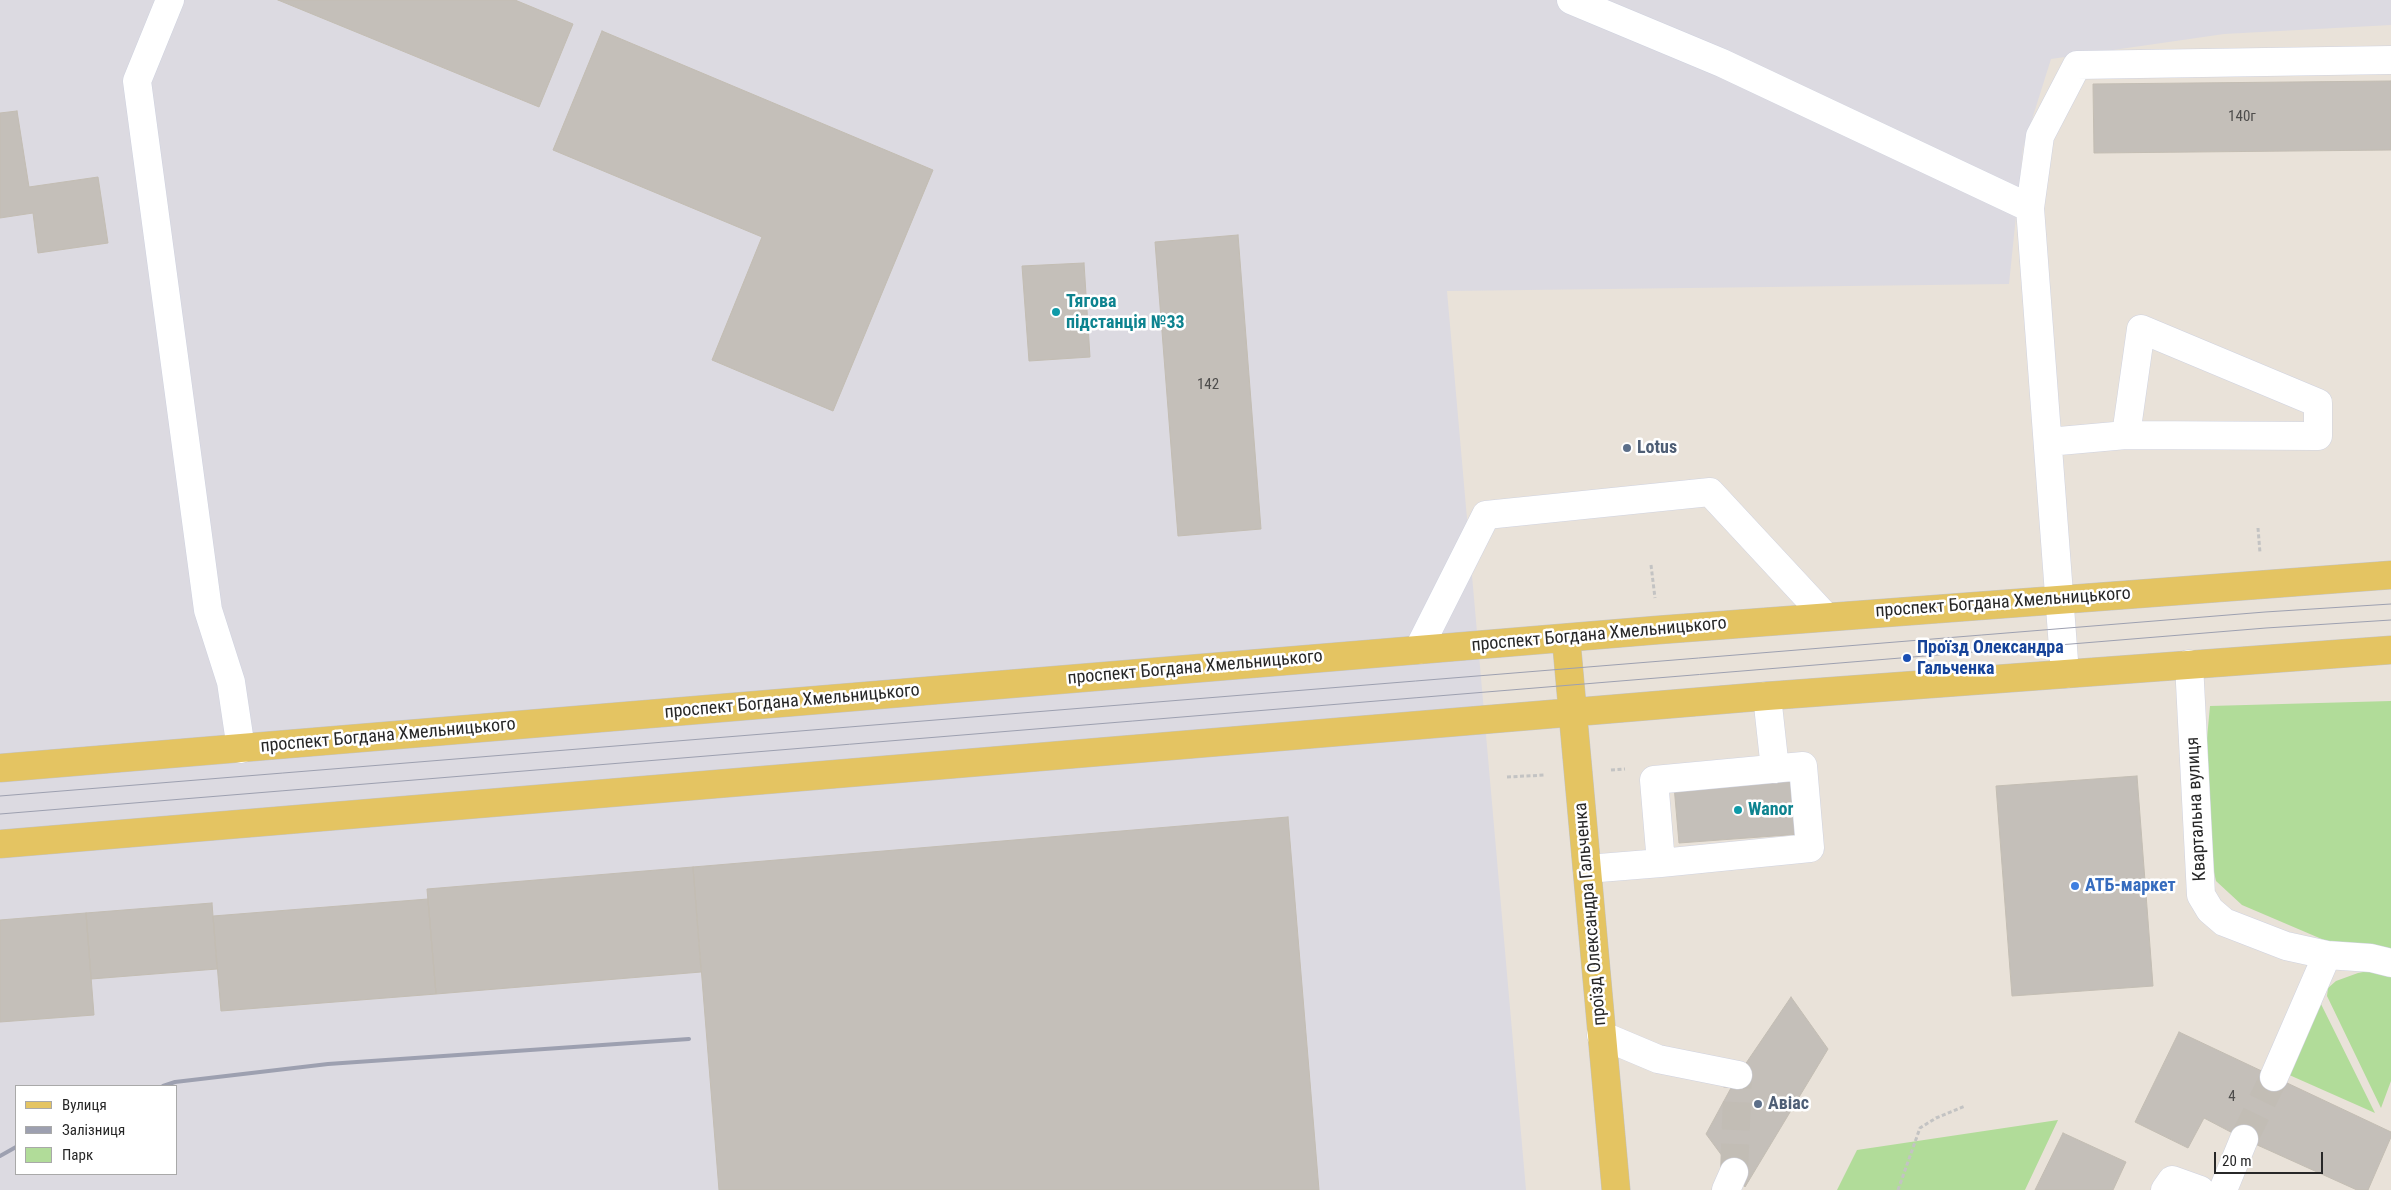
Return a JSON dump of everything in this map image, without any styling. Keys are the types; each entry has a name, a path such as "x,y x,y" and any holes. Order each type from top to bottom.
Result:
{"main road":[{"name":"проспект Богдана Хмельницького","path":"0,768 1418,650 2391,574"},
{"name":"проїзд Олександра Гальченка","path":"1566,638 1616,1190"},
{"path":"0,844 1767,696 2391,650"}],"street":[{"path":"170,0 138,81 208,610 231,682 241,749"},
{"path":"1571,0 1722,62 2030,208"},
{"path":"2065,674 2030,208 2040,136 2077,65 2391,60"},
{"path":"2048,442 2126,436 2318,436 2318,403 2142,329 2126,436"},
{"path":"1418,650 1486,515 1710,492 1826,617"},
{"name":"Квартальна вулиця","path":"2189,664 2201,895 2210,910 2224,922 2286,946 2327,955 2371,958 2391,963"},
{"path":"1767,696 1775,769"},
{"path":"1587,869 1661,863 1810,848 1802,766 1654,780 1661,863"},
{"path":"2274,1077 2327,955"},
{"path":"1601,1035 1658,1059 1738,1075"},
{"path":"2223,1190 2244,1139"},
{"path":"2164,1190 2172,1180 2200,1190"}],"path":[{"path":"1898,1190 1920,1128 1936,1118 1965,1106"}],"shaded area":[{"path":"0,0 2391,0 2391,25 2224,34 2051,59 2023,148 2009,284 1447,291 1526,1190 0,1190"}],"green space":[{"path":"2391,701 2391,951 2331,943 2242,905 2216,881 2208,845 2206,749 2210,706"},
{"path":"2379,969 2391,973 2391,1081 2381,1108 2327,996 2328,988 2336,981 2358,973"},
{"path":"2320,1002 2375,1113 2287,1074"},
{"path":"2058,1120 2025,1190 1837,1190 1857,1150"}],"building":[{"path":"278,0 515,0 573,24 539,107"},
{"path":"602,31 933,170 833,411 712,360 762,237 553,150"},
{"path":"2391,81 2391,150 2094,153 2093,84"},
{"path":"17,111 29,187 98,177 108,243 38,253 33,213 0,218 0,113"},
{"path":"1238,235 1261,529 1178,536 1155,242"},
{"name":"Тягова пiдстанцiя №33","path":"1084,263 1090,357 1029,361 1022,266"},
{"name":"Wanor","path":"1796,774 1801,834 1679,843 1674,786"},
{"name":"АТБ-маркет","path":"2137,776 2153,986 2012,996 1996,786"},
{"path":"1288,817 1319,1190 719,1190 693,867"},
{"path":"693,867 701,972 436,994 427,889"},
{"path":"428,899 436,994 221,1011 213,916"},
{"path":"212,903 217,969 91,979 86,913"},
{"path":"86,913 94,1015 0,1022 0,920"},
{"name":"Авіас","path":"1791,997 1828,1049 1745,1187 1706,1134 1738,1075"},
{"path":"2179,1032 2391,1132 2391,1137 2368,1190 2357,1190 2244,1139 2204,1118 2188,1148 2135,1122"},
{"path":"2063,1133 2126,1162 2113,1190 2035,1190"}],"tunnel":[{"path":"1734,1172 1738,1075"},
{"path":"2244,1139 2274,1077"}],"tram line":[{"path":"0,796 2265,612 2391,604"},
{"path":"0,814 2266,628 2391,620"}],"railway":[{"path":"166,1085 175,1082 328,1064 689,1039"},
{"path":"0,1156 15,1148"}],"place":[{"name":"Тягова пiдстанцiя №33","path":"1056,312"},
{"name":"Lotus","path":"1627,448"},
{"name":"Проїзд Олександра Гальченка","path":"1907,658"},
{"name":"Wanor","path":"1738,810"},
{"name":"АТБ-маркет","path":"2075,886"},
{"name":"Авіас","path":"1758,1104"}]}
